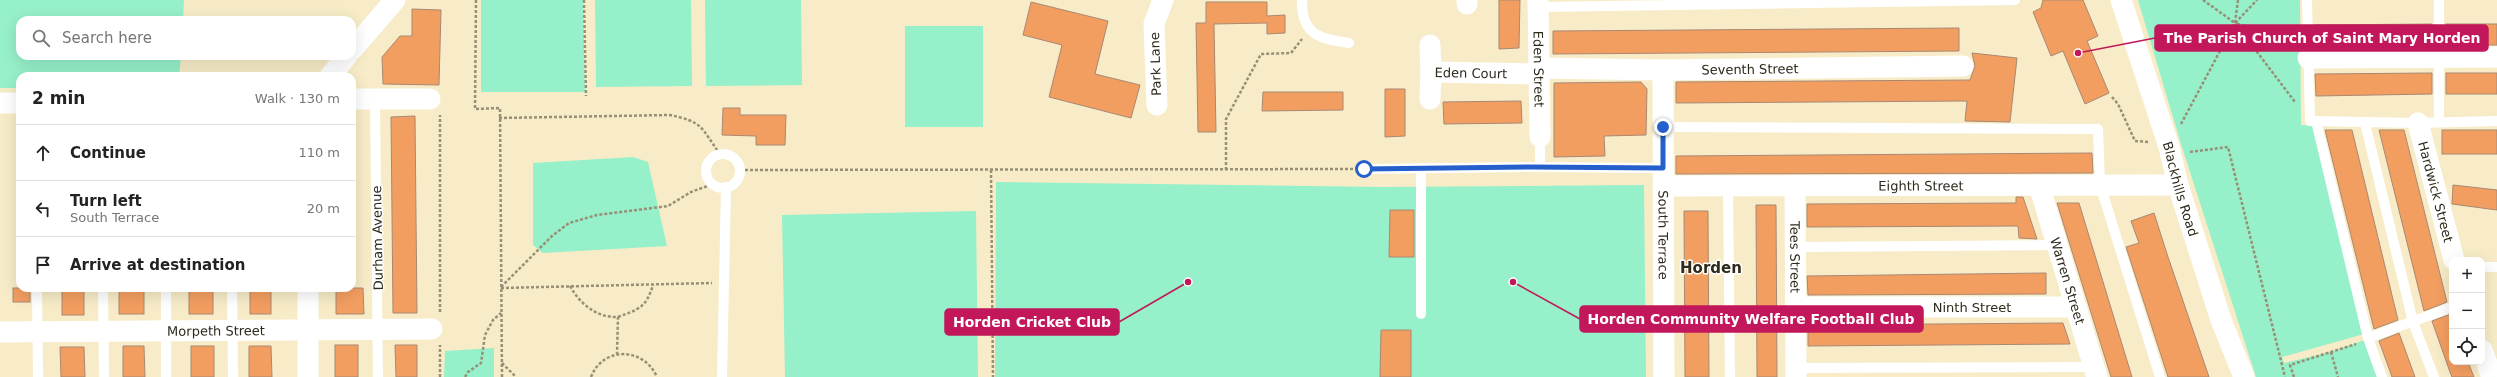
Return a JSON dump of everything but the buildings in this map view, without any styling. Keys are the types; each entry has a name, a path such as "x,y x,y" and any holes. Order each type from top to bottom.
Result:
{"street":[{"path":"356,45 395,0"},
{"name":"Park Lane","path":"1157,105 1154,24 1163,0"},
{"name":"Blackhills Road","path":"2121,0 2168,144 2178,185 2221,320 2244,377"},
{"name":"Eden Street","path":"1538,3 1540,137"},
{"path":"1430,45 1430,72"},
{"path":"2308,52 2497,57"},
{"path":"333,72 344,60"},
{"name":"Seventh Street","path":"1538,71 1962,66"},
{"name":"South Terrace","path":"1663,70 1664,377"},
{"name":"Eden Court","path":"1430,99 1430,72 1538,71"},
{"path":"356,99 430,99"},
{"path":"0,103 16,103"},
{"name":"Hardwick Street","path":"2418,123 2453,257"},
{"name":"Eighth Street","path":"1663,177 1728,186 2178,185"},
{"name":"Warren Street","path":"2039,185 2095,372"},
{"name":"Tees Street","path":"1795,186 1796,372"},
{"path":"308,292 308,377"},
{"name":"Ninth Street","path":"1795,307 2076,307"},
{"name":"Morpeth Street","path":"0,332 308,330 437,327"},
{"path":"2485,358 2492,377"}],"lane":[{"path":"1302,0 1304,19 1316,36 1326,40 1350,43"},
{"path":"1538,3 2015,0"},
{"path":"2307,0 2308,52 2313,121 2368,338 2382,377"},
{"path":"2439,0 2439,122"},
{"name":"Durham Avenue","path":"376,99 378,377"},
{"path":"2313,121 2365,123 2497,121"},
{"path":"2365,123 2413,322 2434,377"},
{"path":"1663,127 2098,129 2100,185 2160,377"},
{"path":"1540,137 1540,167"},
{"path":"720,154 729,154 736,159 740,170 739,176 734,184 726,187 714,184 707,174 707,165 712,158 720,154"},
{"path":"1364,169 1540,167 1663,177"},
{"path":"1421,314 1422,168"},
{"path":"1728,186 1730,377"},
{"path":"722,377 726,187"},
{"path":"1795,247 2058,245"},
{"path":"2485,267 2497,267"},
{"path":"37,292 38,377"},
{"path":"103,292 104,377"},
{"path":"166,292 166,377"},
{"path":"232,292 233,377"},
{"path":"2368,338 2449,308"},
{"path":"1796,372 2095,372"}],"path":[{"path":"476,0 475,109 500,108 500,288 502,377"},
{"path":"584,0 586,96"},
{"path":"2203,0 2236,23 2308,52"},
{"path":"2238,0 2236,23 2313,121"},
{"path":"2168,144 2236,23 2257,0"},
{"path":"1226,170 1226,119 1261,54 1291,53 1310,29"},
{"path":"2112,97 2118,104 2135,141 2168,144 2191,152 2228,147 2285,377"},
{"path":"430,99 440,99 437,327 440,377"},
{"path":"499,118 670,115 691,120 703,128 720,154"},
{"path":"740,170 1364,169"},
{"path":"991,170 993,377"},
{"path":"500,288 552,236 569,223 597,215 668,206 691,192 714,184"},
{"path":"500,288 724,283"},
{"path":"570,286 578,301 610,318 618,317 642,308 648,300 653,285"},
{"path":"465,377 481,363 485,335 493,320 501,313"},
{"path":"617,354 618,317"},
{"path":"2294,377 2290,365 2359,344"},
{"path":"2331,352 2338,377"},
{"path":"591,377 598,364 617,354 633,354 641,358 649,363 657,377"},
{"path":"502,363 516,377"}],"green space":[{"path":"0,0 184,0 183,16 16,16 16,60 181,60 179,72 16,72 16,88 0,88"},
{"path":"481,0 583,0 585,92 481,92"},
{"path":"595,0 691,0 692,86 596,87"},
{"path":"705,0 801,0 802,85 706,86"},
{"path":"2138,0 2300,0 2301,125 2313,126 2364,334 2282,357 2284,363 2331,352 2367,339 2380,377 2256,377 2181,144"},
{"path":"905,26 983,26 983,127 905,127"},
{"path":"633,157 648,162 667,246 543,253 533,245 533,163"},
{"path":"996,182 1382,187 1644,185 1646,377 995,377"},
{"path":"976,211 978,377 785,377 782,215"},
{"path":"494,348 494,377 444,377 445,351"}],"place":[{"name":"The Parish Church of Saint Mary Horden","path":"2078,53"},
{"name":"Horden Cricket Club","path":"1188,282"},
{"name":"Horden Community Welfare Football Club","path":"1513,282"}],"district":[{"name":"Horden","path":"1711,268"}],"route":[{"path":"1364,169 1530,167 1663,168 1663,127"}]}
